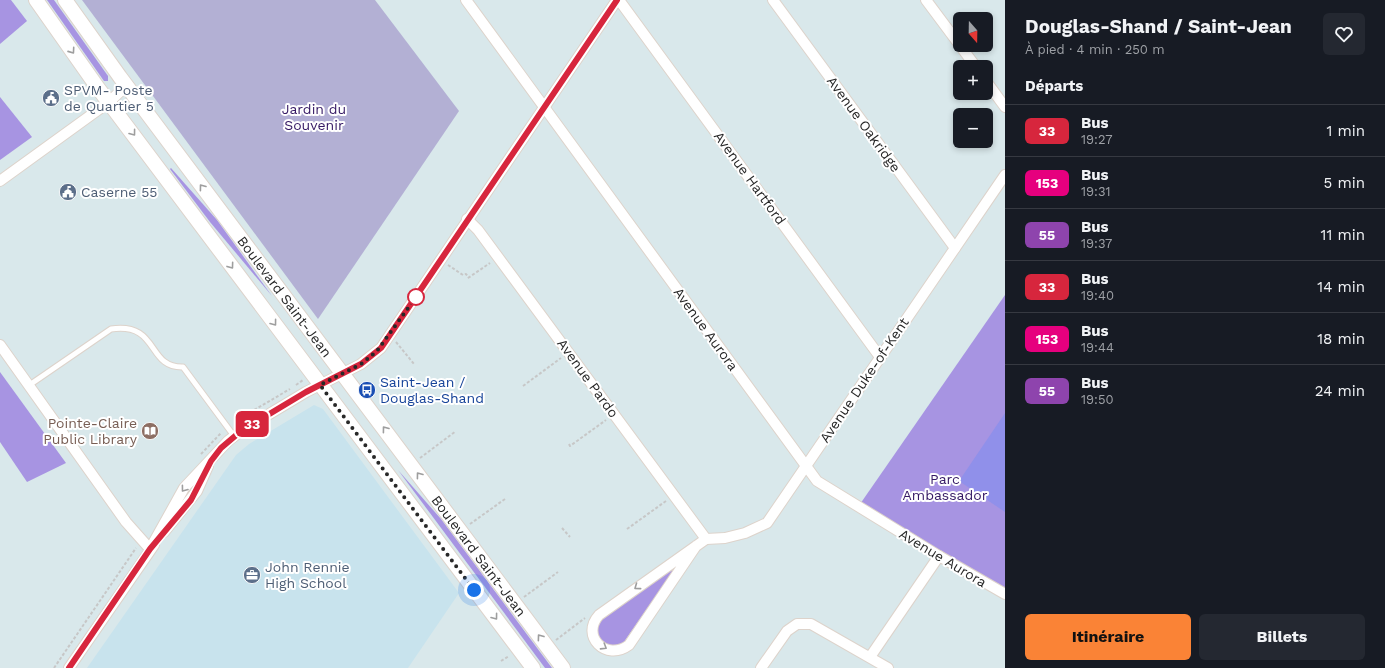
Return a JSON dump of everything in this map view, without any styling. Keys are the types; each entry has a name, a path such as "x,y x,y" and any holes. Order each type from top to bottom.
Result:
{"main road":[{"name":"Boulevard Saint-Jean","path":"36,0 109,102 533,668"},
{"name":"Boulevard Saint-Jean","path":"65,0 563,668"}],"street":[{"name":"Avenue Aurora","path":"466,0 816,481 938,556 1005,594"},
{"path":"69,668 150,549 180,494 234,436 368,358 385,343 467,219 618,0"},
{"name":"Avenue Hartford","path":"618,0 880,356"},
{"name":"Avenue Oakridge","path":"773,0 955,248"},
{"path":"926,0 971,60"},
{"path":"0,181 109,102 127,85"},
{"path":"993,91 1005,107"},
{"name":"Avenue Duke-of-Kent","path":"706,539 725,538 745,533 767,522 1005,175"},
{"name":"Avenue Pardo","path":"467,219 478,230 706,539"},
{"path":"0,345 126,522 150,549"},
{"path":"696,546 629,645 621,650 612,652 600,647 594,638 592,630 594,622 599,615 696,546 706,539"},
{"path":"870,657 938,556"},
{"path":"761,668 787,631 797,624 811,624 888,668"}],"lane":[{"path":"28,386 110,329 123,327 143,334 166,364 172,367 183,367 234,436"}],"path":[{"path":"447,265 463,275 466,274 468,278 491,261"},
{"path":"396,342 414,364"},
{"path":"523,386 562,357"},
{"path":"240,418 297,384"},
{"path":"569,444 570,446 607,420"},
{"path":"419,459 456,432"},
{"path":"469,525 505,499"},
{"path":"627,529 667,500"},
{"path":"562,528 570,537"},
{"path":"54,668 136,548"},
{"path":"523,597 558,572"},
{"path":"555,640 588,616"},
{"path":"501,661 511,654"}],"shaded area":[{"path":"314,405 323,409 459,593 408,668 87,668 236,455 249,444"},
{"path":"1005,413 1005,512 959,481"}],"green space":[{"path":"0,0 11,0 27,21 0,44"},
{"path":"47,0 54,0 108,76 108,81 104,81"},
{"name":"Jardin du Souvenir","path":"82,0 375,0 459,111 318,319"},
{"path":"0,97 32,137 0,160"},
{"path":"171,168 217,220 272,296 210,222 170,169"},
{"name":"Parc Ambassador","path":"1005,295 1005,594 858,507"},
{"path":"0,372 66,463 27,482 0,442"},
{"path":"398,470 441,519 552,668 545,668"},
{"path":"670,568 673,571 624,642 611,645 603,642 598,635 597,630 602,618"}],"bus line":[{"name":"33","path":"69,668 150,549 191,500 197,491 211,461 221,448 241,431 306,392 361,364 381,348 617,0"}],"place":[{"name":"SPVM- Poste de Quartier 5","path":"51,98"},
{"name":"Caserne 55","path":"68,192"},
{"name":"Saint-Jean / Douglas-Shand","path":"367,390"},
{"name":"Pointe-Claire Public Library","path":"150,431"},
{"name":"John Rennie High School","path":"252,575"}],"route":[{"path":"416,297 385,343 377,351 361,364 320,385 336,404 474,590"}]}
